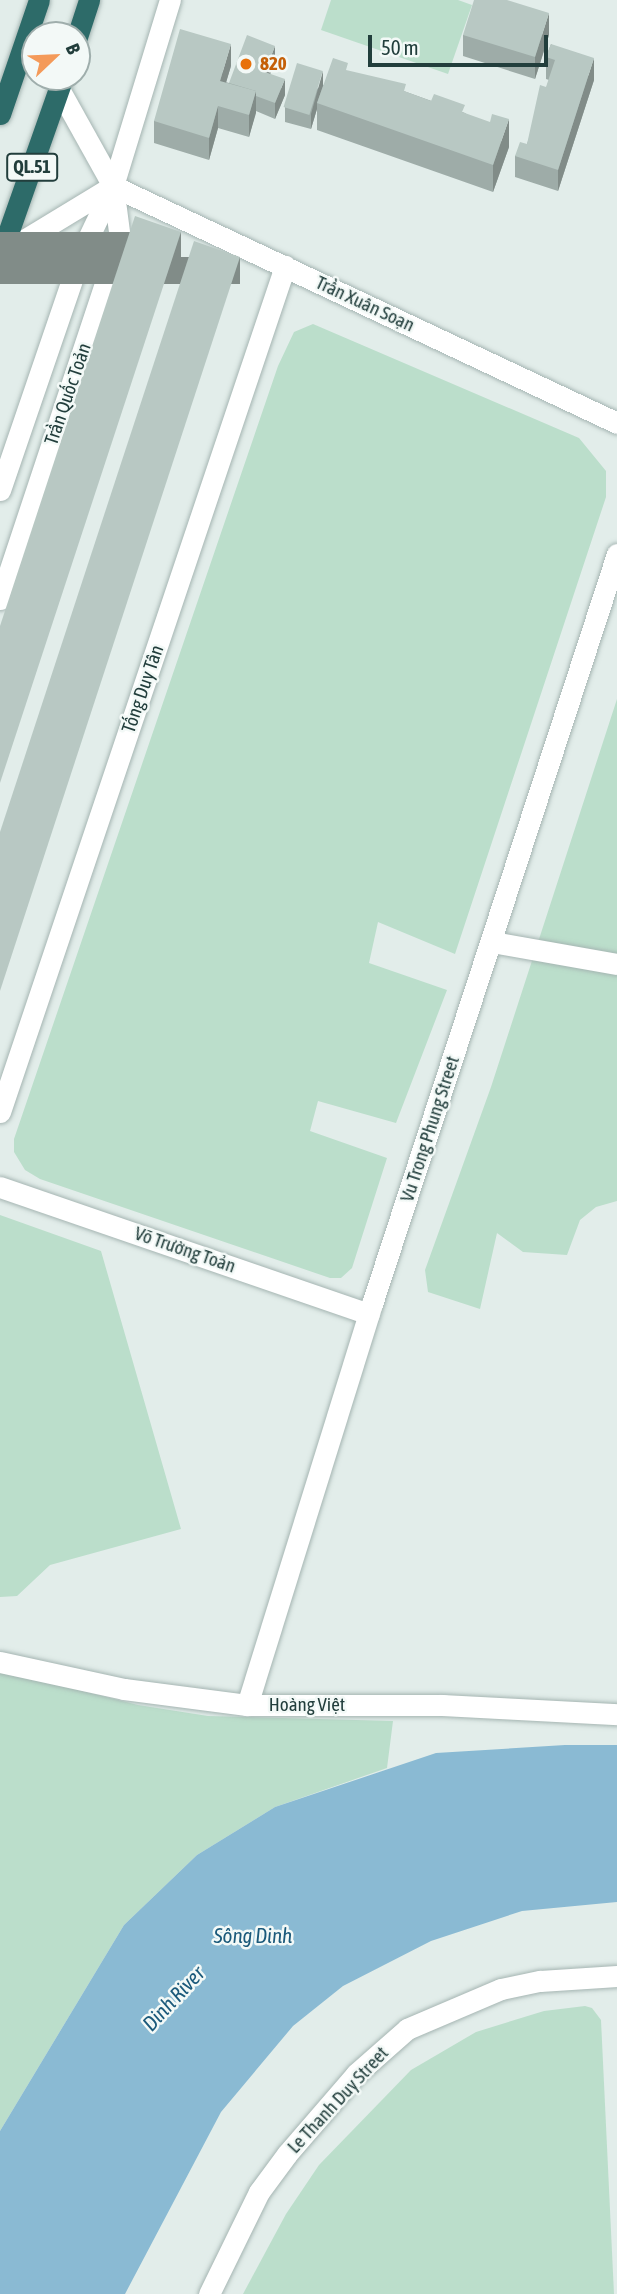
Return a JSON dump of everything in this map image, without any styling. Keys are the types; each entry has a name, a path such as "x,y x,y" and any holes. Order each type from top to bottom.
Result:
{"highway":[{"path":"0,114 39,0"},
{"path":"82,21 89,0"},
{"name":"QL.51","path":"0,255 58,91"}],"street":[{"name":"Trần Quốc Toản","path":"0,493 80,253 113,186 170,0"},
{"path":"0,255 113,186 65,91"},
{"name":"Trần Quốc Toản","path":"0,599 120,239 113,186"},
{"name":"Trần Xuân Soạn","path":"113,186 617,423"},
{"name":"Tống Duy Tân","path":"0,1112 285,265"},
{"path":"0,493 31,505"},
{"name":"Vu Trong Phung Street","path":"247,1705 369,1314 617,554"},
{"path":"492,942 617,964"},
{"name":"Võ Trường Toản","path":"0,1187 369,1314"},
{"name":"Hoàng Việt","path":"0,1662 124,1689 247,1705 443,1705 617,1714"},
{"name":"Le Thanh Duy Street","path":"209,2294 259,2192 287,2154 356,2074 407,2029 501,1989 540,1981 617,1976"}],"green space":[{"path":"331,0 458,0 472,5 448,74 321,30"},
{"path":"313,324 579,438 606,471 606,497 455,954 378,922 369,963 447,990 396,1123 318,1101 310,1131 387,1158 352,1268 341,1278 330,1278 40,1179 25,1170 14,1152 14,1139 278,366 294,332"},
{"path":"617,699 617,1201 596,1207 580,1220 567,1255 523,1252 497,1233 480,1309 428,1292 425,1270 491,1087"},
{"path":"0,1215 101,1251 181,1529 50,1565 17,1596 0,1597"},
{"path":"0,1670 138,1705 208,1716 393,1721 387,1768 275,1807 197,1855 124,1925 0,2131"},
{"path":"585,2006 592,2008 601,2020 614,2294 243,2294 286,2214 319,2165 411,2070 476,2032 544,2011"}],"water":[{"name":"Sông Dinh","path":"565,1745 617,1745 617,1902 522,1911 431,1941 343,1986 293,2026 221,2112 125,2294 0,2294 0,2131 124,1925 197,1855 275,1807 436,1753"}],"building":[{"path":"474,0 507,0 549,13 535,57 463,35"},
{"path":"180,29 231,44 220,81 256,91 249,115 218,106 209,138 154,121"},
{"path":"247,35 275,46 265,72 285,79 275,103 256,96 256,91 229,83"},
{"path":"551,44 594,58 558,170 515,156 520,142 527,144 540,85 546,87 555,60 546,57"},
{"path":"333,58 348,63 346,70 406,84 404,91 431,101 434,94 465,105 462,112 490,122 492,114 509,119 493,165 317,103"},
{"path":"297,63 323,71 309,115 284,107"},
{"path":"135,216 181,232 0,783 0,626"},
{"path":"194,241 240,257 0,991 0,832"}],"place":[{"name":"820","path":"246,64"}],"water label":[{"name":"Dinh River","path":"173,1998"}]}
